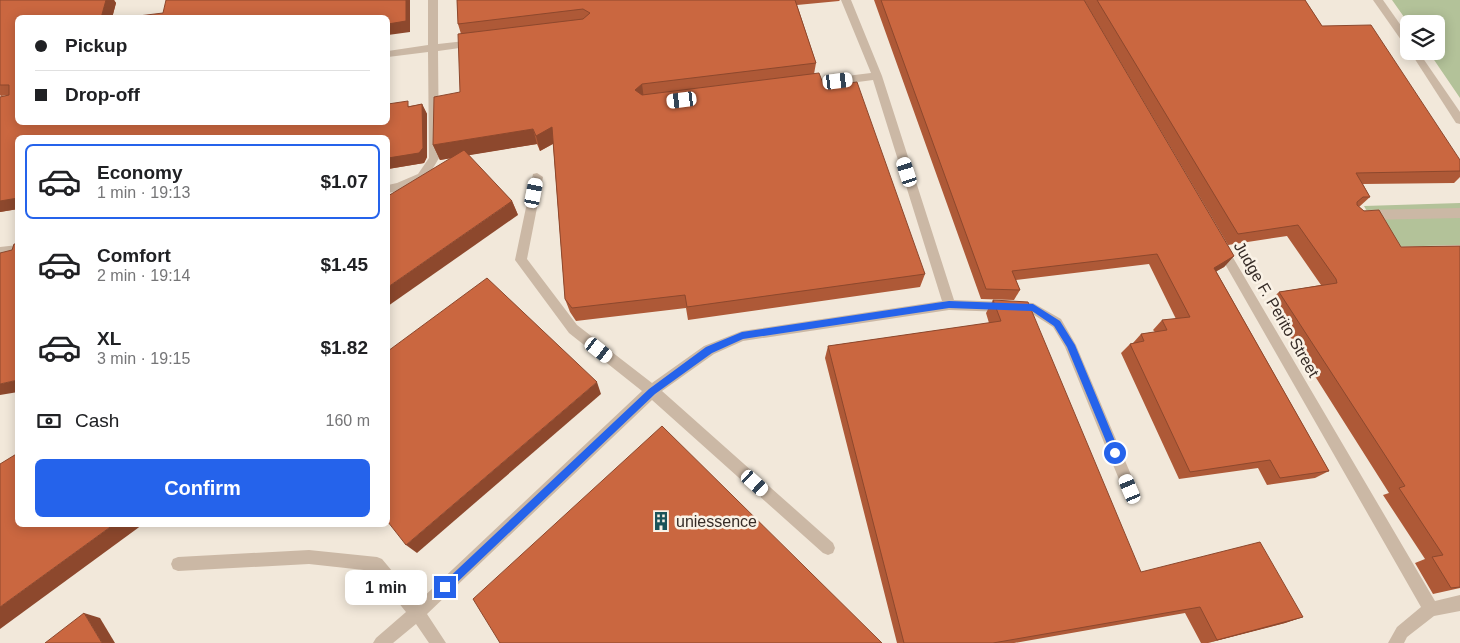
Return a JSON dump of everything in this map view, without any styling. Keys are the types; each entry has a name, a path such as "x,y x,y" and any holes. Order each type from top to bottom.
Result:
{"street":[{"path":"390,189 422,177 434,158 433,0"},
{"path":"846,0 877,76 949,305"},
{"path":"1378,0 1400,32"},
{"path":"390,54 481,42"},
{"path":"1419,60 1460,120"},
{"path":"790,87 877,76"},
{"path":"538,177 521,260 573,329 652,391 828,548"},
{"path":"1352,215 1460,213"},
{"name":"Judge F. Perito Street","path":"1213,232 1431,609"},
{"path":"0,252 15,250"},
{"path":"382,643 418,613 652,391 709,350 742,336 949,305 1033,308 1057,323 1070,345 1130,489"},
{"path":"178,564 310,557 377,564 418,613 438,643"},
{"path":"1396,643 1402,632 1431,609 1460,603"}],"green space":[{"path":"1392,0 1460,0 1460,98 1434,60 1445,60 1445,15 1403,15"},
{"path":"1460,203 1460,245 1387,247 1364,206"}],"building":[{"path":"0,0 106,0 102,15 15,15 15,125 390,125 390,104 408,101 408,107 422,104 423,148 419,153 390,158 390,135 15,135 15,198 0,201 0,97 9,95 9,85 0,85"},
{"path":"166,0 406,0 406,21 390,24 390,15 147,15 163,13"},
{"path":"457,0 795,0 816,63 642,84 635,90 642,95 819,73 824,86 857,82 925,274 687,307 685,295 572,308 565,299 552,127 536,136 533,129 433,145 434,97 460,92 458,34 583,19 590,13 583,9 458,24"},
{"path":"881,0 1084,0 1234,256 1214,268 1329,471 1280,478 1270,460 1190,472 1130,344 1144,341 1141,334 1167,330 1162,320 1190,317 1157,254 1012,271 1020,290 986,289"},
{"path":"1097,0 1305,0 1322,26 1371,25 1460,160 1460,171 1356,173 1370,197 1363,197 1357,202 1357,205 1364,211 1379,210 1401,247 1460,246 1460,587 1451,588 1432,557 1443,555 1399,488 1405,486 1279,292 1337,283 1336,279 1298,225 1238,234"},
{"path":"464,150 512,201 390,286 390,195"},
{"path":"15,244 15,381 0,384 0,253 12,250"},
{"path":"487,278 597,382 406,545 390,525 390,350"},
{"path":"993,300 1028,302 1141,572 1260,542 1303,617 1217,640 1200,607 993,643 904,643 828,346 1001,321"},
{"name":"uniessence","path":"662,426 882,643 500,643 473,599"},
{"path":"15,455 15,527 110,527 0,607 0,464"},
{"path":"84,613 102,643 45,643"}],"place":[{"name":"uniessence","path":"661,521"}],"route":[{"path":"445,587 652,391 709,350 742,336 949,305 1033,308 1057,323 1070,345 1115,453"}]}
